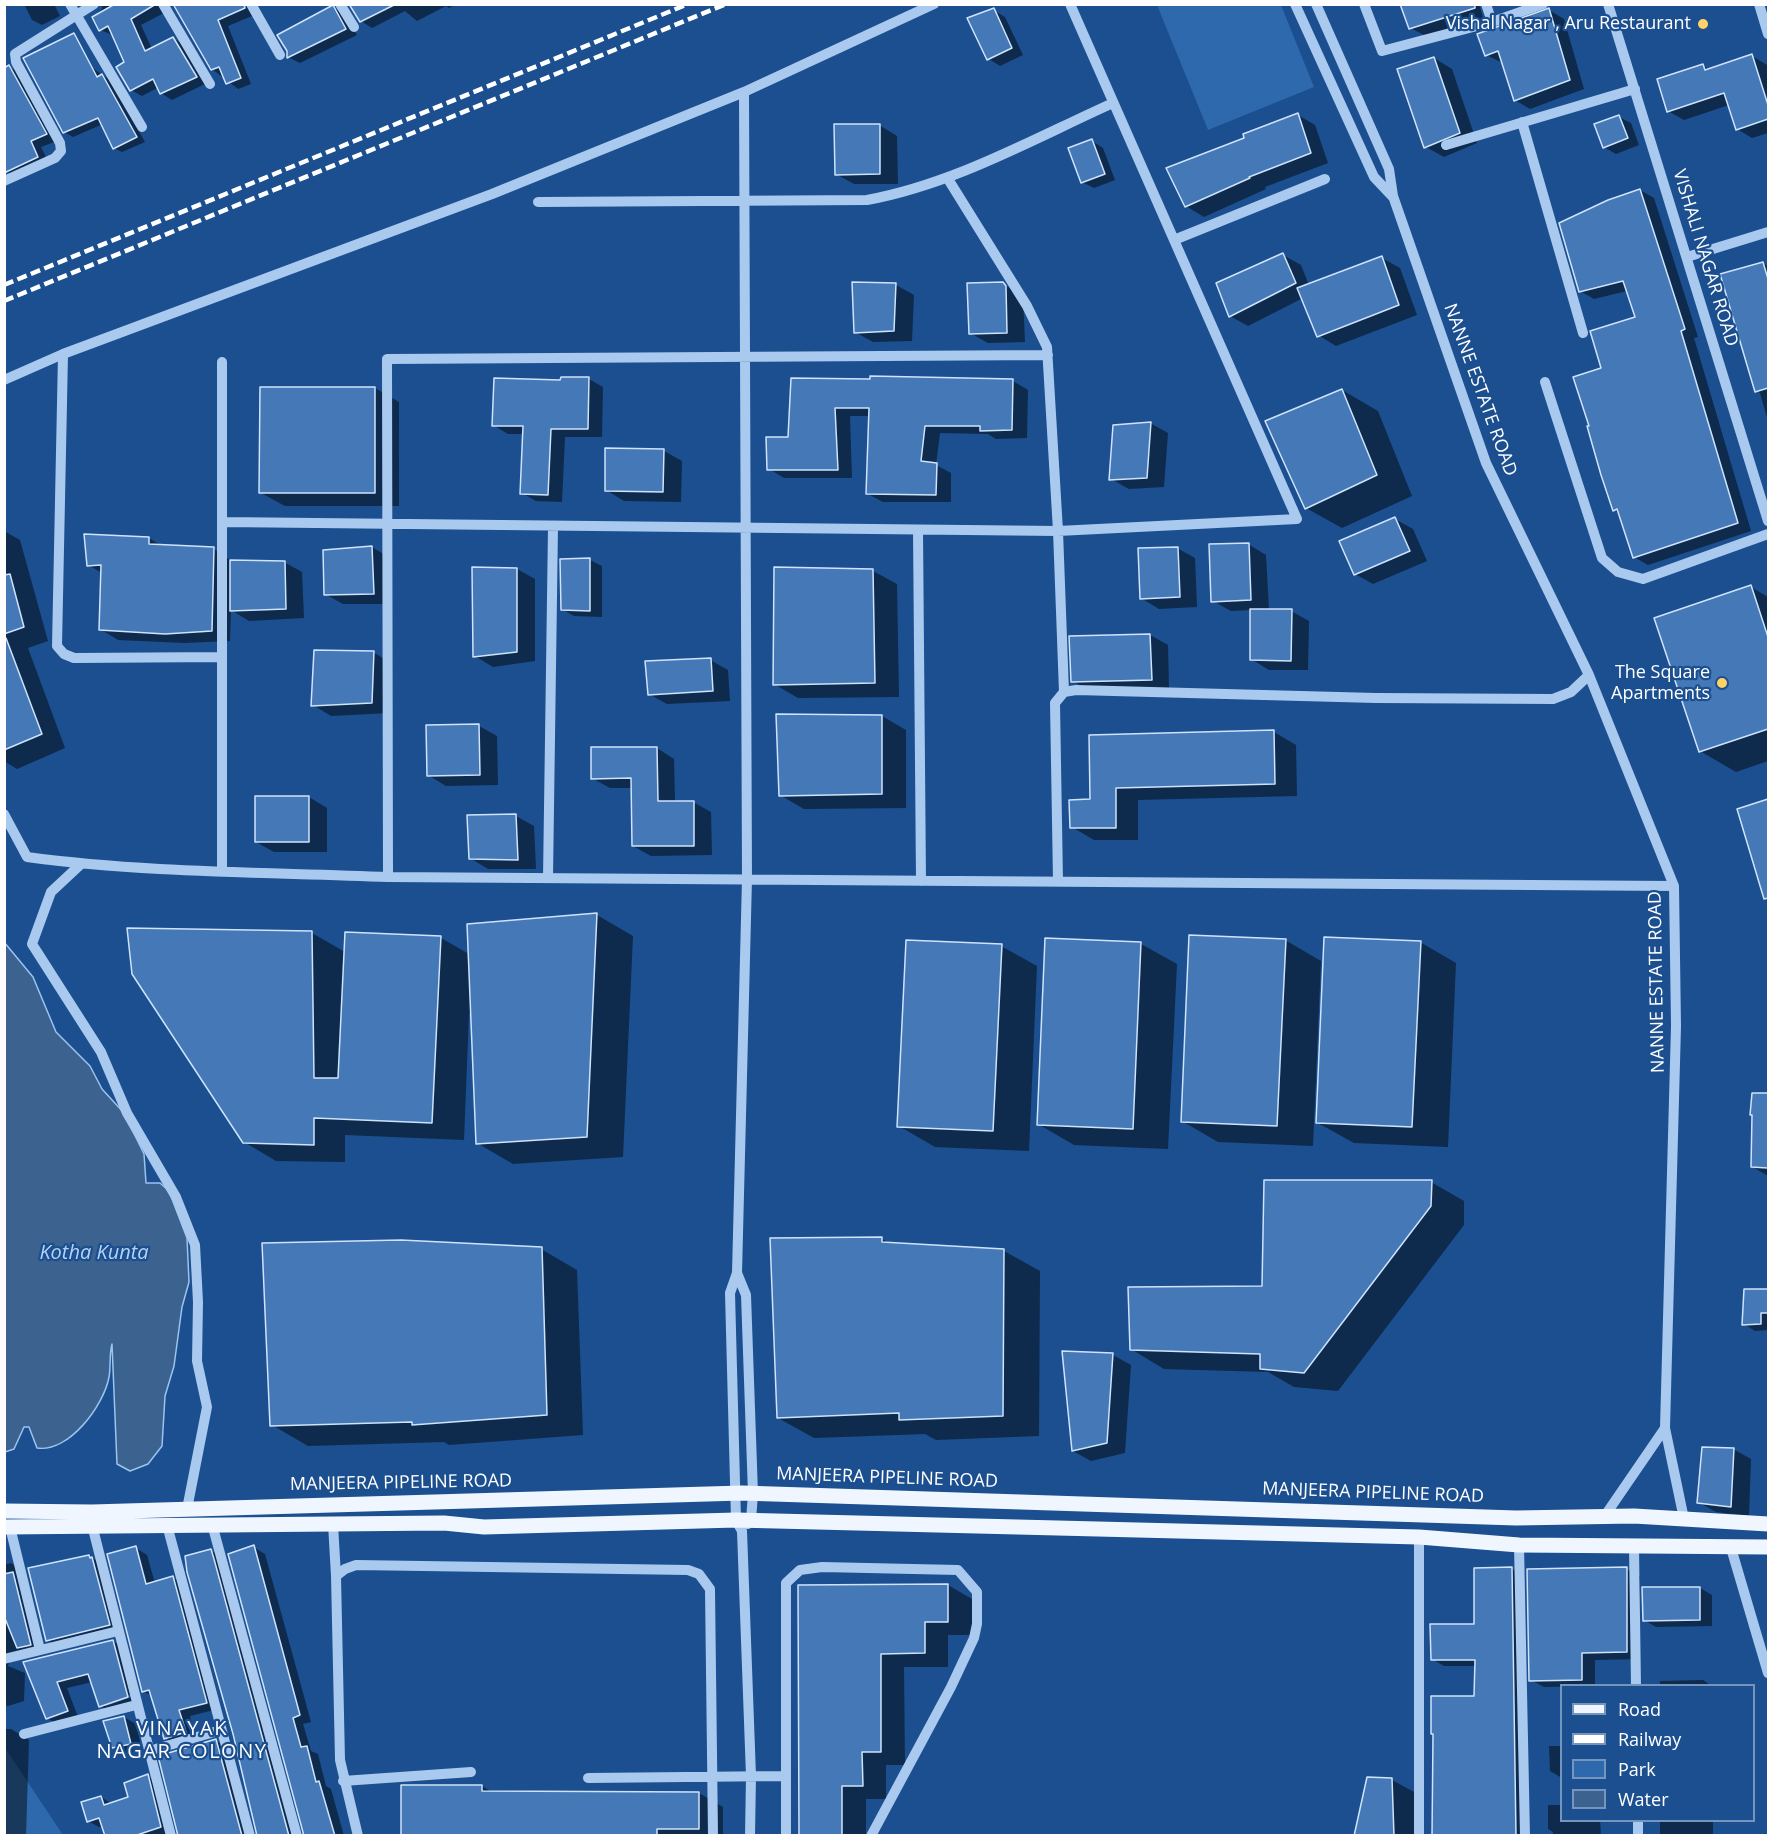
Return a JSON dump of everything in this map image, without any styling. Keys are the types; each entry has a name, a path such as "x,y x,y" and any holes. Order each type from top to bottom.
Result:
{"main road":[{"name":"MANJEERA PIPELINE ROAD","path":"7,1527 187,1509 446,1500 488,1502 736,1494 1516,1518 1684,1519 1768,1524"},
{"path":"444,1523 446,1500"},
{"path":"1293,1534 1294,1510"},
{"name":"MANJEERA PIPELINE ROAD","path":"4,1511 167,1525 444,1523 484,1527 743,1524 1419,1537 1519,1545 1731,1548 1768,1546"}],"street":[{"path":"70,4 142,128"},
{"path":"4,181 55,158 61,151 60,143 16,62 15,54 94,4"},
{"path":"163,4 210,84"},
{"path":"251,4 280,56"},
{"path":"340,4 354,27"},
{"path":"4,380 63,354 492,194 744,92 934,4"},
{"path":"223,522 1058,531 1297,519 1070,4"},
{"name":"NANNE ESTATE ROAD","path":"1295,4 1374,177 1393,196"},
{"name":"NANNE ESTATE ROAD","path":"1316,4 1389,169 1393,196 1486,463 1589,675 1674,886 1676,1026 1665,1428 1684,1519"},
{"path":"1364,4 1382,51 1492,22 1543,4"},
{"path":"1486,4 1492,22"},
{"name":"VISHALI NAGAR ROAD","path":"1608,4 1768,521"},
{"path":"1759,4 1768,34"},
{"path":"1446,145 1635,89"},
{"path":"744,92 747,879 737,1273 730,1293 736,1494 743,1524 751,1776 750,1836"},
{"path":"538,202 867,200 906,193 948,178 1113,103"},
{"path":"1522,122 1583,333"},
{"path":"948,178 1027,306 1048,355 1064,692"},
{"path":"1174,240 1325,178"},
{"path":"1687,257 1768,232"},
{"path":"63,354 57,646 64,654 74,658 221,657"},
{"path":"388,877 387,359 1048,355"},
{"path":"222,362 222,871"},
{"path":"1545,382 1602,558 1618,572 1643,579 1768,534"},
{"path":"548,878 553,527"},
{"path":"918,530 921,881"},
{"path":"1058,881 1054,703 1064,692 1076,690 1376,698 1553,699 1571,692 1589,675"},
{"path":"4,814 27,857 81,864 222,871 388,877 1674,886"},
{"path":"81,864 51,892 32,944 101,1052 127,1113 176,1197 195,1245 198,1302 197,1361 207,1407 187,1509"},
{"path":"737,1273 746,1295 753,1494 743,1524"},
{"path":"1604,1517 1665,1428"},
{"path":"90,1519 171,1836"},
{"path":"212,1524 297,1836"},
{"path":"333,1524 340,1760 343,1781 358,1836"},
{"path":"167,1525 250,1836"},
{"path":"7,1527 40,1650"},
{"path":"1419,1537 1419,1836"},
{"path":"1519,1545 1525,1836"},
{"path":"1634,1547 1636,1684"},
{"path":"1731,1548 1768,1673"},
{"path":"336,1576 356,1565 688,1570 699,1574 710,1589 713,1836"},
{"path":"786,1836 784,1776 786,1583 800,1570 822,1567 958,1570 976,1592 977,1624 974,1638 951,1687 871,1836"},
{"path":"4,1659 118,1631"},
{"path":"24,1734 136,1705"},
{"path":"148,1751 221,1730"},
{"path":"343,1781 471,1772"},
{"path":"588,1778 784,1776"}],"green space":[{"path":"1157,5 1281,5 1314,87 1208,130"},
{"path":"5,1748 63,1835 5,1835"}],"water":[{"name":"Kotha Kunta","path":"4,942 33,977 56,1032 90,1066 102,1089 124,1113 144,1154 146,1183 160,1183 169,1191 187,1238 189,1282 182,1307 174,1366 165,1396 162,1446 148,1464 130,1471 117,1464 112,1344 110,1373 106,1388 83,1425 73,1435 49,1448 37,1448 29,1427 24,1427 14,1449 5,1452"}],"building":[{"path":"115,4 156,4 131,19 145,51 173,37 197,77 160,94 153,79 130,91 116,67 124,62 108,26 99,31 92,17"},
{"path":"173,4 244,4 245,8 218,20 241,78 226,84 219,67 211,70"},
{"path":"349,4 396,4 360,22"},
{"path":"1400,4 1475,4 1475,8 1409,29"},
{"path":"333,5 346,29 287,58 287,51 277,35"},
{"path":"994,8 1012,48 987,60 967,18"},
{"path":"1549,8 1570,80 1514,101 1498,51 1485,56 1477,34"},
{"path":"74,33 97,77 102,74 137,137 113,149 98,118 63,133 23,58"},
{"path":"1752,54 1768,105 1768,119 1736,130 1724,93 1667,112 1657,79 1703,64 1705,70"},
{"path":"1434,57 1460,133 1424,148 1397,69"},
{"path":"9,65 47,134 31,141 38,157 4,173 4,68"},
{"path":"1298,113 1311,153 1249,177 1185,207 1166,168 1244,138 1243,134"},
{"path":"1619,115 1628,138 1603,148 1594,124"},
{"path":"834,124 880,124 880,174 835,175"},
{"path":"1092,139 1105,174 1081,183 1068,148"},
{"path":"1640,189 1685,329 1681,331 1738,523 1633,558 1617,509 1613,511 1601,475 1587,426 1589,426 1573,377 1601,368 1590,331 1635,317 1623,281 1579,292 1559,223 1608,200"},
{"path":"1283,253 1296,283 1229,317 1216,283"},
{"path":"1382,256 1399,305 1317,337 1297,288"},
{"path":"1763,262 1768,279 1768,388 1755,392 1720,274"},
{"path":"852,282 896,283 894,331 854,333"},
{"path":"1003,282 1006,286 1007,333 969,334 967,283"},
{"path":"870,376 1013,379 1012,430 980,431 980,426 925,426 921,461 937,463 936,495 866,494 869,408 835,408 838,470 767,470 766,437 788,437 791,378 870,379"},
{"path":"561,377 589,377 588,429 551,429 548,495 520,494 523,426 492,426 494,378 560,380"},
{"path":"260,387 375,387 375,493 259,493"},
{"path":"1342,389 1377,475 1305,509 1265,421"},
{"path":"1151,422 1147,478 1109,480 1113,425"},
{"path":"605,448 664,449 663,492 605,491"},
{"path":"1395,517 1410,551 1354,575 1339,541"},
{"path":"84,534 149,537 149,544 214,547 212,631 165,634 99,630 101,565 87,566"},
{"path":"1249,543 1251,600 1211,602 1209,544"},
{"path":"372,546 374,594 324,595 323,550"},
{"path":"1178,547 1180,597 1140,599 1138,548"},
{"path":"590,558 590,611 561,610 560,559"},
{"path":"230,560 285,561 286,609 230,611"},
{"path":"472,567 517,568 517,652 473,657"},
{"path":"774,567 873,569 875,683 773,685"},
{"path":"10,574 24,627 4,634 4,575"},
{"name":"The Square Apartments","path":"1751,585 1768,637 1768,729 1699,752 1654,618"},
{"path":"1250,609 1292,609 1291,661 1250,660"},
{"path":"1150,634 1152,680 1071,682 1069,636"},
{"path":"6,638 42,734 4,750 4,639"},
{"path":"314,650 374,651 372,703 311,706"},
{"path":"711,658 713,691 648,695 645,661"},
{"path":"776,714 882,715 882,794 779,796"},
{"path":"479,724 480,775 427,776 426,725"},
{"path":"1274,730 1275,784 1116,788 1116,828 1070,828 1069,800 1090,799 1089,735"},
{"path":"591,747 657,747 658,801 694,801 694,846 632,846 631,778 591,779"},
{"path":"255,796 309,796 309,842 255,842"},
{"path":"1768,799 1768,898 1764,899 1737,809"},
{"path":"516,814 518,860 469,859 467,815"},
{"path":"597,913 587,1137 476,1144 467,924"},
{"path":"127,928 312,931 314,1078 338,1078 345,932 441,936 432,1123 314,1118 314,1145 243,1143 132,974"},
{"path":"1189,935 1286,939 1277,1126 1181,1122"},
{"path":"1324,937 1421,941 1412,1127 1316,1123"},
{"path":"1045,938 1141,942 1133,1129 1037,1125"},
{"path":"906,940 1002,944 993,1131 897,1127"},
{"path":"1752,1093 1768,1093 1768,1168 1751,1167"},
{"path":"1264,1180 1432,1180 1431,1206 1304,1373 1260,1369 1260,1354 1130,1350 1128,1287 1262,1286"},
{"path":"882,1237 882,1242 1004,1249 1003,1416 899,1420 899,1413 777,1418 770,1238"},
{"path":"401,1240 542,1247 547,1415 412,1425 412,1422 270,1426 262,1243"},
{"path":"1744,1289 1768,1289 1768,1313 1761,1313 1761,1324 1742,1325"},
{"path":"1062,1351 1113,1353 1107,1443 1072,1451"},
{"path":"1702,1447 1734,1448 1731,1507 1697,1503"},
{"path":"254,1545 300,1715 293,1718 301,1747 307,1746 316,1782 319,1781 335,1836 304,1836 228,1554"},
{"path":"136,1546 146,1584 173,1576 207,1703 179,1710 186,1732 164,1739 149,1690 142,1692 107,1554"},
{"path":"211,1549 289,1836 257,1836 233,1734 187,1572 185,1556"},
{"path":"89,1555 90,1558 92,1557 110,1625 46,1641 28,1568"},
{"path":"1512,1567 1516,1836 1432,1836 1431,1696 1474,1696 1475,1660 1431,1660 1430,1624 1474,1624 1474,1568"},
{"path":"1627,1567 1627,1652 1582,1653 1582,1680 1529,1681 1527,1569"},
{"path":"13,1572 31,1645 17,1648 4,1616 4,1574"},
{"path":"948,1584 948,1622 925,1622 925,1653 881,1654 881,1752 862,1752 863,1786 842,1786 842,1835 799,1835 798,1585"},
{"path":"1642,1587 1700,1587 1700,1620 1643,1621"},
{"path":"113,1640 128,1697 99,1707 88,1674 57,1682 68,1711 46,1719 23,1662"},
{"path":"124,1716 131,1744 112,1748 103,1721"},
{"path":"216,1739 242,1836 178,1836 158,1756"},
{"path":"148,1774 161,1827 134,1836 105,1836 99,1818 87,1822 81,1802 101,1796 104,1805 128,1797 124,1783"},
{"path":"1367,1777 1392,1778 1394,1836 1354,1836"},
{"path":"401,1785 482,1785 482,1791 699,1792 699,1829 657,1829 657,1836 401,1836"}],"railway":[{"path":"4,285 688,4"},
{"path":"4,301 726,4"}],"place":[{"name":"Vishal Nagar , Aru Restaurant","path":"1703,24"},
{"name":"The Square Apartments","path":"1722,683"}],"district":[{"name":"VINAYAK NAGAR COLONY","path":"182,1740"}]}
